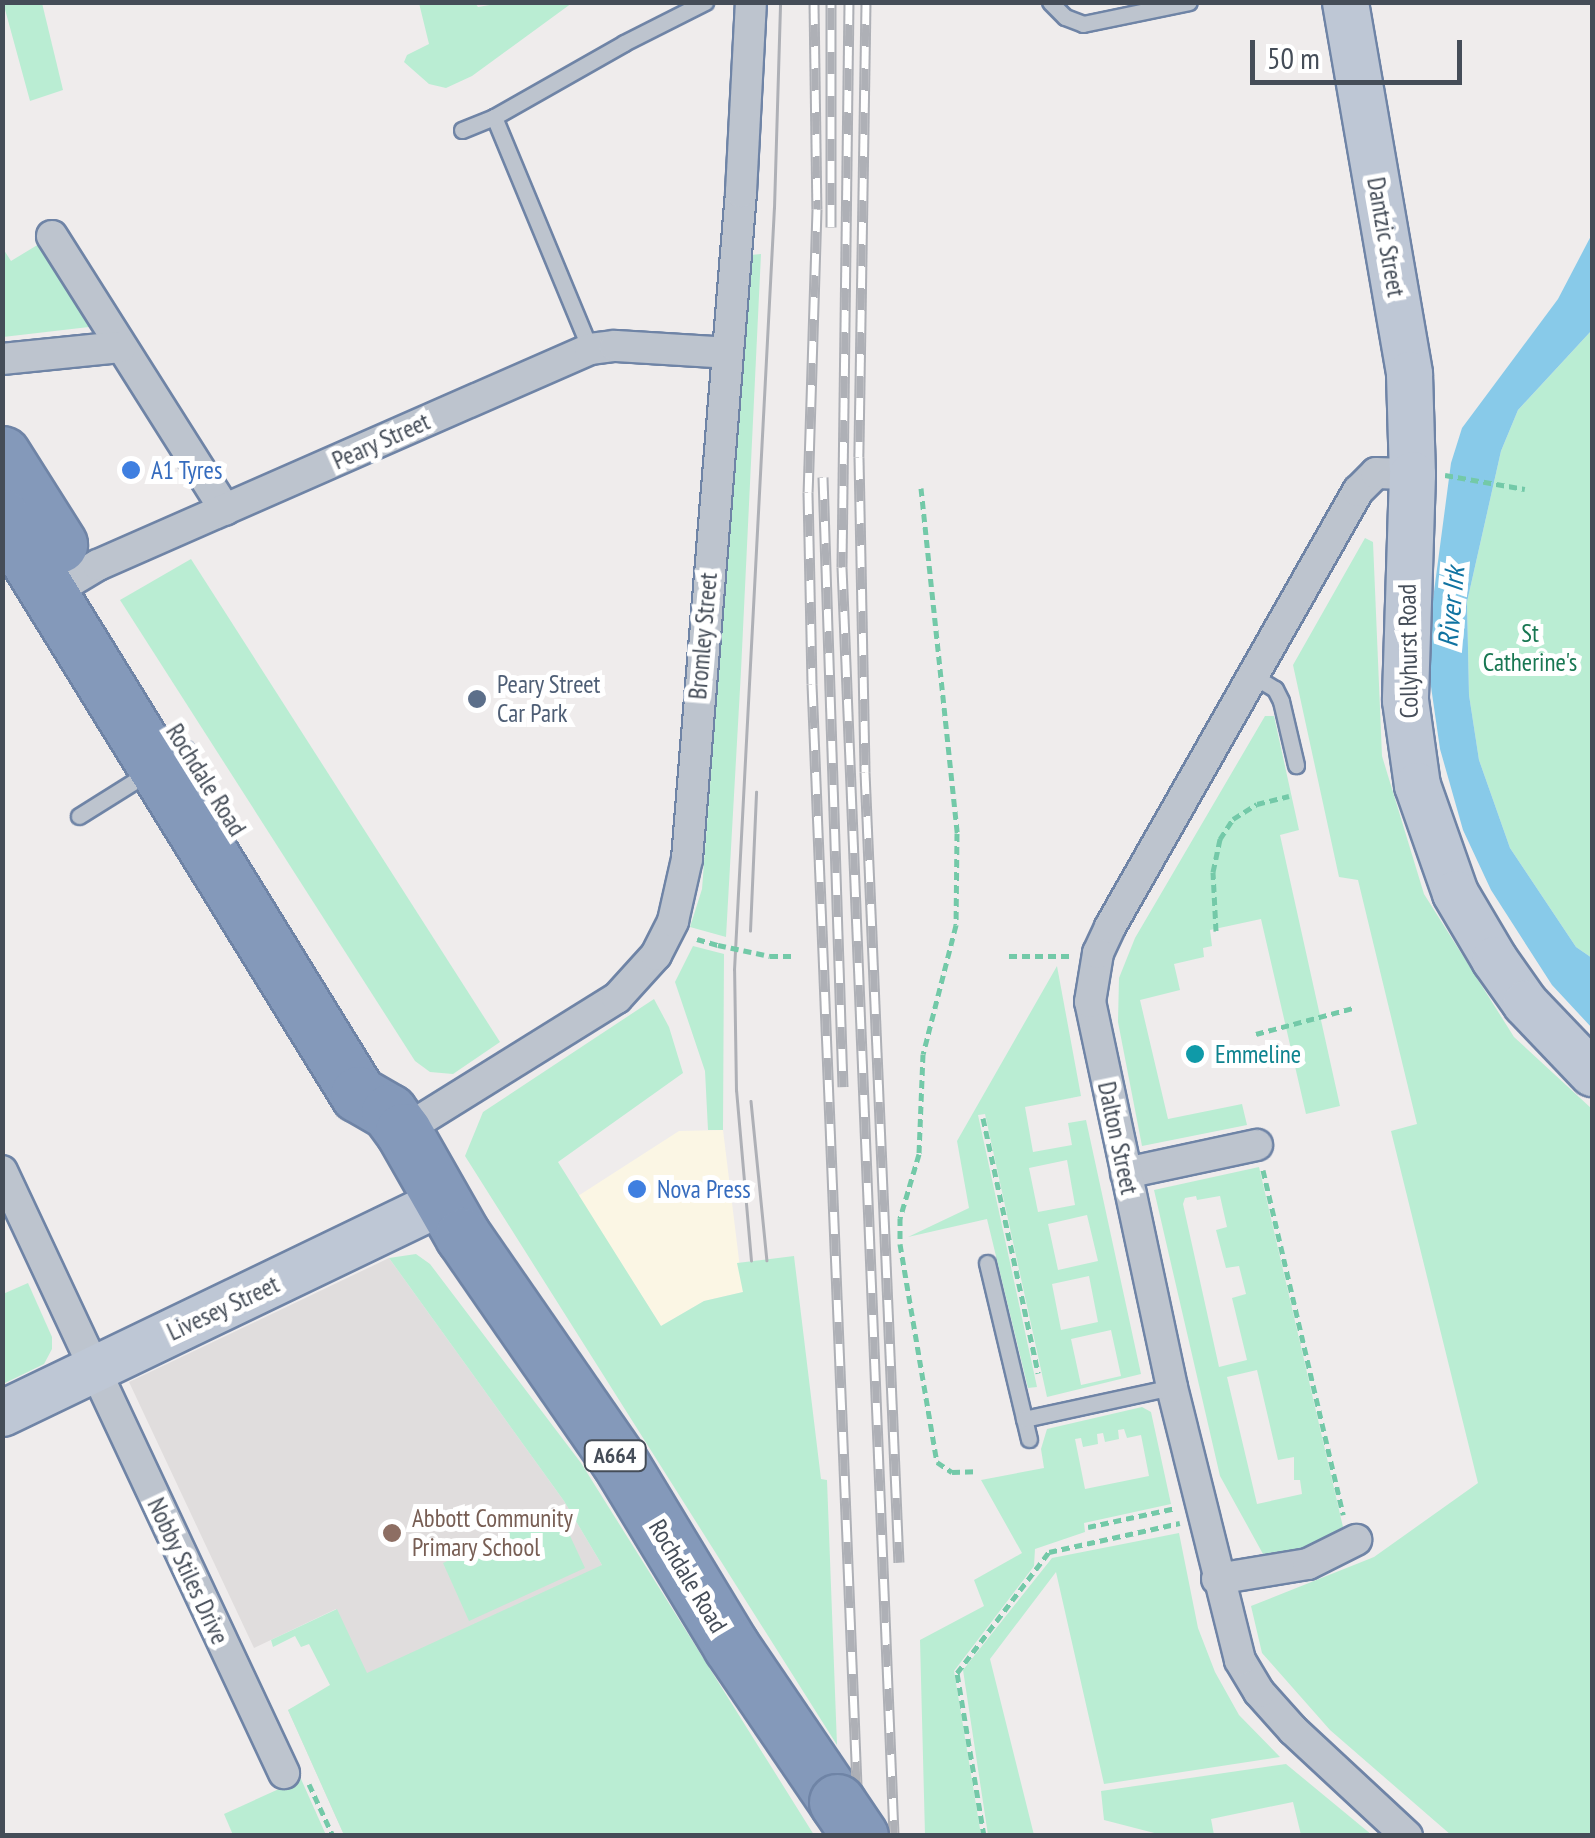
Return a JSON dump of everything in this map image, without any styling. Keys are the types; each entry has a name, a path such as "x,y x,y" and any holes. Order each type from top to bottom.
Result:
{"highway":[{"name":"Rochdale Road","path":"2,454 64,586 171,758 358,1094 396,1121 442,1202 619,1462 731,1646 849,1819"},
{"name":"Rochdale Road","path":"2,517 64,586"}],"street":[{"name":"Bromley Street","path":"396,1121 617,998 656,955 674,921 687,859 728,353 751,2"},
{"name":"Dantzic Street","path":"1346,2 1429,474"},
{"path":"52,236 225,510"},
{"path":"2,358 120,347"},
{"name":"Peary Street","path":"64,586 225,510 590,349 728,353"},
{"name":"Dalton Street","path":"1407,1836 1350,1786 1259,1692 1240,1660 1172,1387 1090,1002 1098,953 1358,491 1376,473 1429,474"},
{"name":"Collyhurst Road","path":"1429,474 1405,700 1417,785 1455,893 1494,958 1525,1003 1592,1073"},
{"path":"1126,1173 1259,1154"},
{"name":"Nobby Stiles Drive","path":"2,1171 284,1773"},
{"name":"Livesey Street","path":"2,1414 442,1202"},
{"path":"1217,1579 1308,1564 1351,1536"}],"lane":[{"path":"462,130 494,117 624,42 705,2"},
{"path":"1050,2 1065,17 1083,24 1190,2"},
{"path":"494,117 503,129 590,349"},
{"path":"1256,677 1274,689 1280,701 1296,765"},
{"path":"80,816 171,758"},
{"path":"987,1264 1029,1440"},
{"path":"1024,1420 1172,1387"}],"path":[{"path":"1429,474 1525,489"},
{"path":"921,488 956,832 956,926 923,1054 919,1154 900,1218 900,1244 937,1462 952,1472 976,1471"},
{"path":"1216,931 1212,872 1220,839 1233,819 1257,804 1290,796"},
{"path":"689,937 770,956 792,956"},
{"path":"1009,956 1098,953"},
{"path":"1256,1034 1353,1008"},
{"path":"984,1118 1040,1382"},
{"path":"1259,1154 1351,1536"},
{"path":"1088,1527 1179,1508"},
{"path":"984,1836 957,1673 1049,1552 1183,1522"},
{"path":"284,1773 306,1775 333,1836"},
{"path":"1094,1836 1112,1836"}],"shaded area":[{"path":"723,1130 743,1292 704,1301 661,1326 578,1196 679,1131"},
{"name":"Abbott Community Primary School","path":"389,1258 564,1501 602,1565 344,1835 288,1710 366,1673 336,1609 254,1648 129,1382"}],"green space":[{"path":"3,2 42,3 63,90 30,101"},
{"path":"419,3 475,3 478,7 501,3 572,3 472,76 446,88 429,84 404,62 407,55 429,44"},
{"path":"39,244 89,327 3,337 2,247 11,261"},
{"path":"761,254 726,937 690,927 702,889 751,255"},
{"name":"St Catherine's","path":"1592,330 1592,958 1576,947 1510,848 1479,760 1469,695 1467,602 1501,451 1518,410"},
{"path":"1365,538 1373,542 1382,756 1424,894 1514,1037 1592,1109 1592,1835 1451,1835 1330,1730 1262,1653 1251,1606 1374,1557 1478,1483 1391,1131 1417,1124 1358,880 1339,877 1293,665"},
{"path":"191,559 500,1042 453,1074 430,1072 415,1061 120,600"},
{"path":"1265,716 1274,716 1299,830 1280,835 1340,1106 1306,1114 1261,919 1210,930 1212,946 1203,948 1204,957 1174,964 1180,990 1140,1000 1168,1119 1242,1104 1247,1125 1142,1146 1118,1022 1119,978 1135,938"},
{"path":"693,946 724,954 723,1130 708,1130 705,1071 675,982"},
{"path":"1057,966 1081,1096 1025,1107 1033,1152 1072,1145 1068,1123 1086,1120 1141,1374 1047,1397 985,1114 978,1115 1037,1387 1028,1388 987,1219 908,1237 969,1208 957,1141","holes":["1067,1160 1075,1205 1038,1212 1029,1168","1087,1215 1098,1261 1058,1270 1048,1224","1089,1276 1098,1322 1061,1330 1052,1284","1111,1330 1121,1376 1081,1385 1071,1339"]},
{"path":"654,999 669,1027 683,1073 558,1162 661,1326 704,1301 743,1292 737,1263 794,1256 821,1479 827,1480 837,1745 465,1156 483,1112"},
{"path":"1259,1167 1343,1527 1307,1547 1263,1554 1220,1476 1154,1190","holes":["1196,1196 1197,1200 1220,1196 1227,1227 1216,1230 1226,1268 1239,1266 1246,1294 1232,1298 1247,1360 1219,1367 1183,1204 1185,1198","1257,1370 1278,1460 1294,1457 1294,1480 1300,1480 1302,1494 1257,1504 1227,1377"]},
{"path":"416,1254 430,1264 581,1463 814,1835 344,1835 288,1710 330,1685 309,1644 301,1647 295,1636 273,1647 271,1640 337,1609 367,1673 602,1565 564,1501 389,1258"},
{"path":"28,1283 52,1337 52,1349 44,1364 3,1384 3,1294"},
{"path":"1142,1407 1151,1412 1171,1504 1084,1523 1085,1532 1035,1549 1034,1566 954,1671 981,1835 925,1835 920,1640 984,1606 974,1580 1022,1553 981,1480 1044,1468 1041,1449 1047,1429","holes":["1124,1429 1127,1438 1141,1435 1149,1476 1085,1489 1075,1439 1081,1438 1083,1447 1098,1444 1097,1434 1103,1433 1105,1442 1119,1439 1118,1430"]},
{"path":"558,1510 585,1568 469,1621 443,1563"},
{"path":"1179,1533 1198,1628 1215,1672 1239,1715 1280,1757 1104,1784 1056,1572 990,1659 1034,1835 988,1835 963,1670 1052,1558"},
{"path":"1286,1764 1372,1835 1301,1835 1293,1802 1211,1819 1214,1835 1162,1835 1104,1820 1101,1791"},
{"path":"301,1779 326,1835 233,1835 224,1814"}],"water":[{"name":"River Irk","path":"1592,234 1592,330 1518,410 1501,451 1467,602 1469,695 1479,760 1510,848 1576,947 1592,958 1592,1028 1552,985 1491,890 1463,830 1440,749 1426,652 1451,463 1462,428 1558,299"}],"tram line":[{"path":"751,1261 736,1091 734,970 774,208 780,2"},
{"path":"750,931 756,792"},
{"path":"751,1101 767,1260"}],"railway":[{"path":"814,2 817,209 808,492 812,684 859,1836"},
{"path":"831,2 831,227"},
{"path":"849,2 842,567 894,1836"},
{"path":"866,2 859,457 865,772 899,1562"},
{"path":"823,477 843,1087"}],"place":[{"name":"A1 Tyres","path":"131,470"},
{"name":"Peary Street Car Park","path":"477,699"},
{"name":"Emmeline","path":"1195,1054"},
{"name":"Nova Press","path":"637,1189"},
{"name":"Abbott Community Primary School","path":"392,1533"}]}
